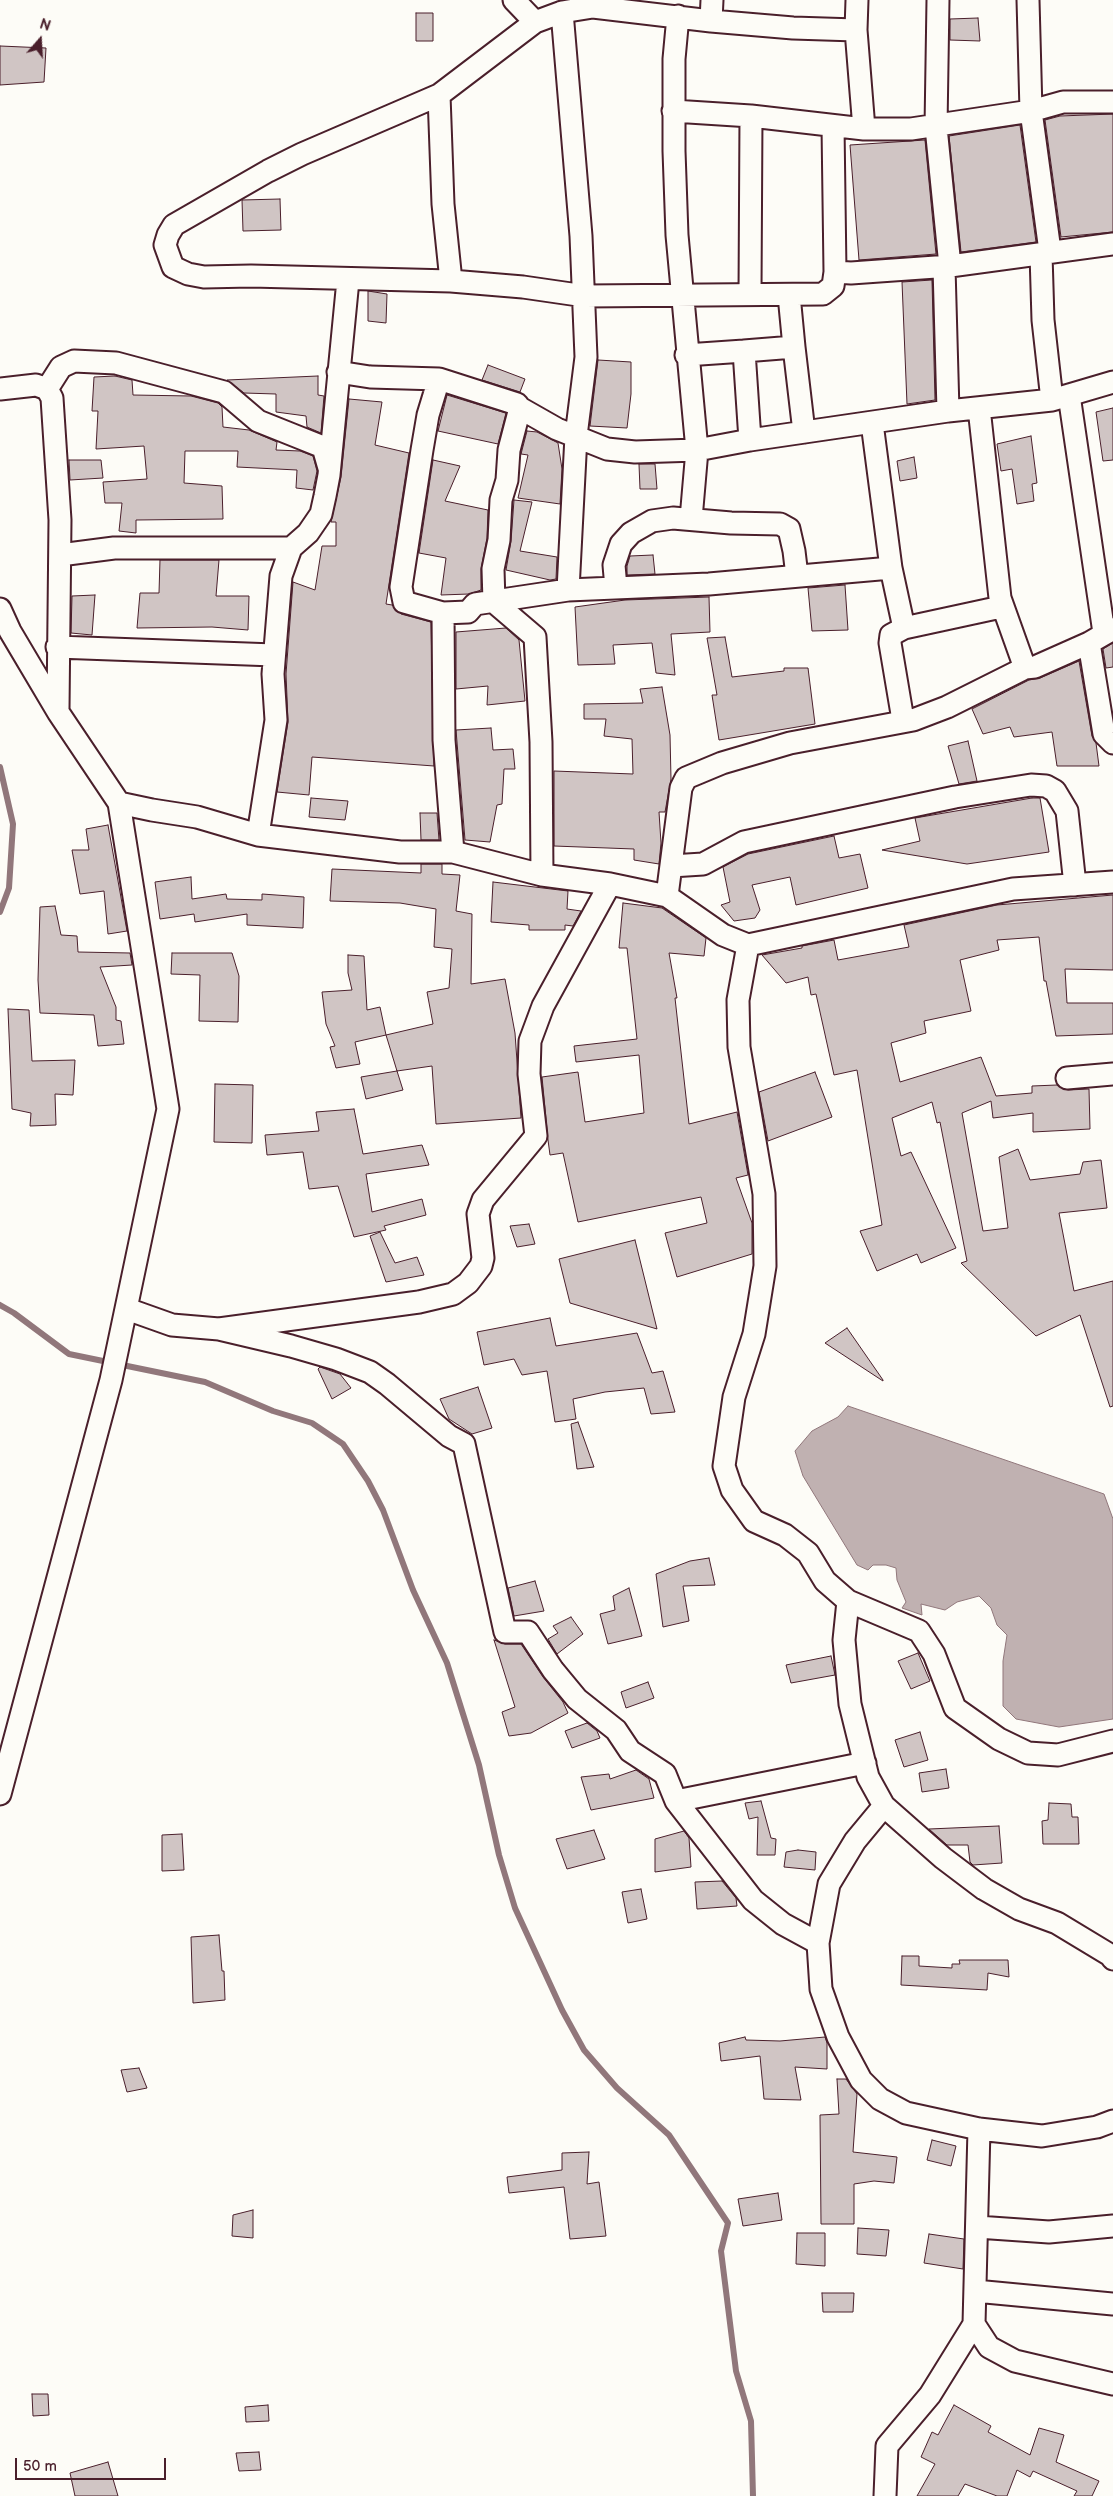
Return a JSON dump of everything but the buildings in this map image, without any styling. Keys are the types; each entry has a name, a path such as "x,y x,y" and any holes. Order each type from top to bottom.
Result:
{"street":[{"path":"514,0 536,22"},
{"path":"857,0 856,30 864,129"},
{"path":"938,0 936,127 947,267 948,411"},
{"path":"1028,0 1031,111 1046,253 1043,320 1061,397 1102,635 1104,734 1113,743"},
{"path":"833,126 835,272 833,286 823,294 750,293 682,296 585,296 523,287 451,282 251,276 204,277 188,274 173,267 166,245 174,225 268,171 439,95 536,22 562,12 593,7 678,16 712,10 794,28 856,30"},
{"path":"562,12 585,296 586,357 576,436 568,590"},
{"path":"678,16 674,59 673,111 676,235 686,355 697,450 691,519"},
{"path":"439,95 442,204 451,282"},
{"path":"673,111 751,116 864,129 911,129 936,127 1031,111 1063,102 1113,102"},
{"path":"750,293 751,116"},
{"path":"835,272 851,273 947,267 1113,244"},
{"path":"258,835 276,720 273,680 281,576 291,548 308,532 321,514 329,468 348,280"},
{"path":"789,295 804,432"},
{"path":"686,355 794,347"},
{"path":"744,351 750,440"},
{"path":"47,389 61,367 74,362 89,361 116,363 224,392 258,421 323,447 329,468"},
{"path":"338,372 370,377 439,379 517,404 520,408 557,429 607,449 634,452 697,450 750,440 948,411 1061,397 1113,382"},
{"path":"439,379 428,415 422,450 401,587 404,602 443,612 468,612 474,604 568,590 709,584 891,568"},
{"path":"0,389 36,385 47,389 52,398 60,555 57,647 58,712"},
{"path":"520,408 510,450 507,480 501,500 499,540 493,569 494,602 535,638 541,742 542,875"},
{"path":"980,408 1001,607 1025,668"},
{"path":"872,423 891,568 904,628"},
{"path":"616,588 614,565 621,544 632,533 652,521 691,519 731,523 780,524 789,529 797,576"},
{"path":"60,555 114,548 291,548"},
{"path":"903,720 891,635 904,628 1001,607"},
{"path":"0,609 58,712 119,802 168,1109 120,1344 0,1794"},
{"path":"443,612 444,740 453,852"},
{"path":"667,896 681,788 686,778 722,763 782,745 903,720 913,720 947,707 1025,668 1035,667 1102,635"},
{"path":"57,647 274,655"},
{"path":"671,866 703,864 744,842 955,797 1031,785 1046,786 1055,791 1067,812 1075,885"},
{"path":"119,802 213,821 258,835 400,852 453,852 542,875 610,884 667,896 723,934 748,945 1013,889 1113,882"},
{"path":"219,1329 419,1302 453,1294 468,1283 481,1266 483,1258 478,1214 483,1200 536,1136 529,1074 530,1042 543,1006 610,884"},
{"path":"748,945 738,1000 739,1047 764,1194 765,1266 754,1334 734,1396 724,1466 732,1490 754,1521 785,1535 808,1553 825,1581 848,1601 919,1631 934,1654 955,1708 999,1739 1028,1753 1058,1755 1113,1740"},
{"path":"1067,1078 1113,1074"},
{"path":"127,1310 172,1325 219,1329 300,1349 370,1372 449,1436 464,1444 505,1632 528,1632 553,1670 577,1699 616,1730 630,1751 665,1774 676,1801 753,1900 783,1924 818,1943"},
{"path":"848,1601 844,1640 845,1669 850,1704 868,1777 884,1806 943,1858 984,1889 1019,1909 1057,1923 1110,1955 1113,1960"},
{"path":"676,1801 865,1763"},
{"path":"884,1806 855,1841 829,1884 818,1943 821,1989 838,2037 861,2080 880,2099 906,2113 979,2129 1042,2136 1097,2127 1113,2121"},
{"path":"885,2496 887,2446 930,2395 974,2324 979,2129"},
{"path":"976,2227 1049,2232 1113,2226"},
{"path":"975,2291 1113,2304"},
{"path":"974,2324 989,2347 1015,2361 1113,2384"}],"shaded area":[{"path":"848,1406 1104,1494 1113,1519 1113,1719 1059,1727 1016,1719 1003,1706 1003,1661 1007,1635 997,1625 991,1608 979,1596 957,1602 945,1610 921,1604 922,1615 902,1608 906,1602 897,1580 896,1568 886,1565 873,1565 868,1570 857,1565 803,1476 795,1451 812,1431 838,1417"}],"waterway":[{"path":"0,767 13,824 9,888 0,912"},
{"path":"0,1305 14,1313 69,1354 205,1382 273,1411 312,1423 343,1444 368,1481 383,1510 413,1590 447,1663 479,1765 499,1855 515,1908 562,2010 584,2050 617,2088 669,2135 728,2223 721,2251 736,2371 751,2421 753,2496"}]}
